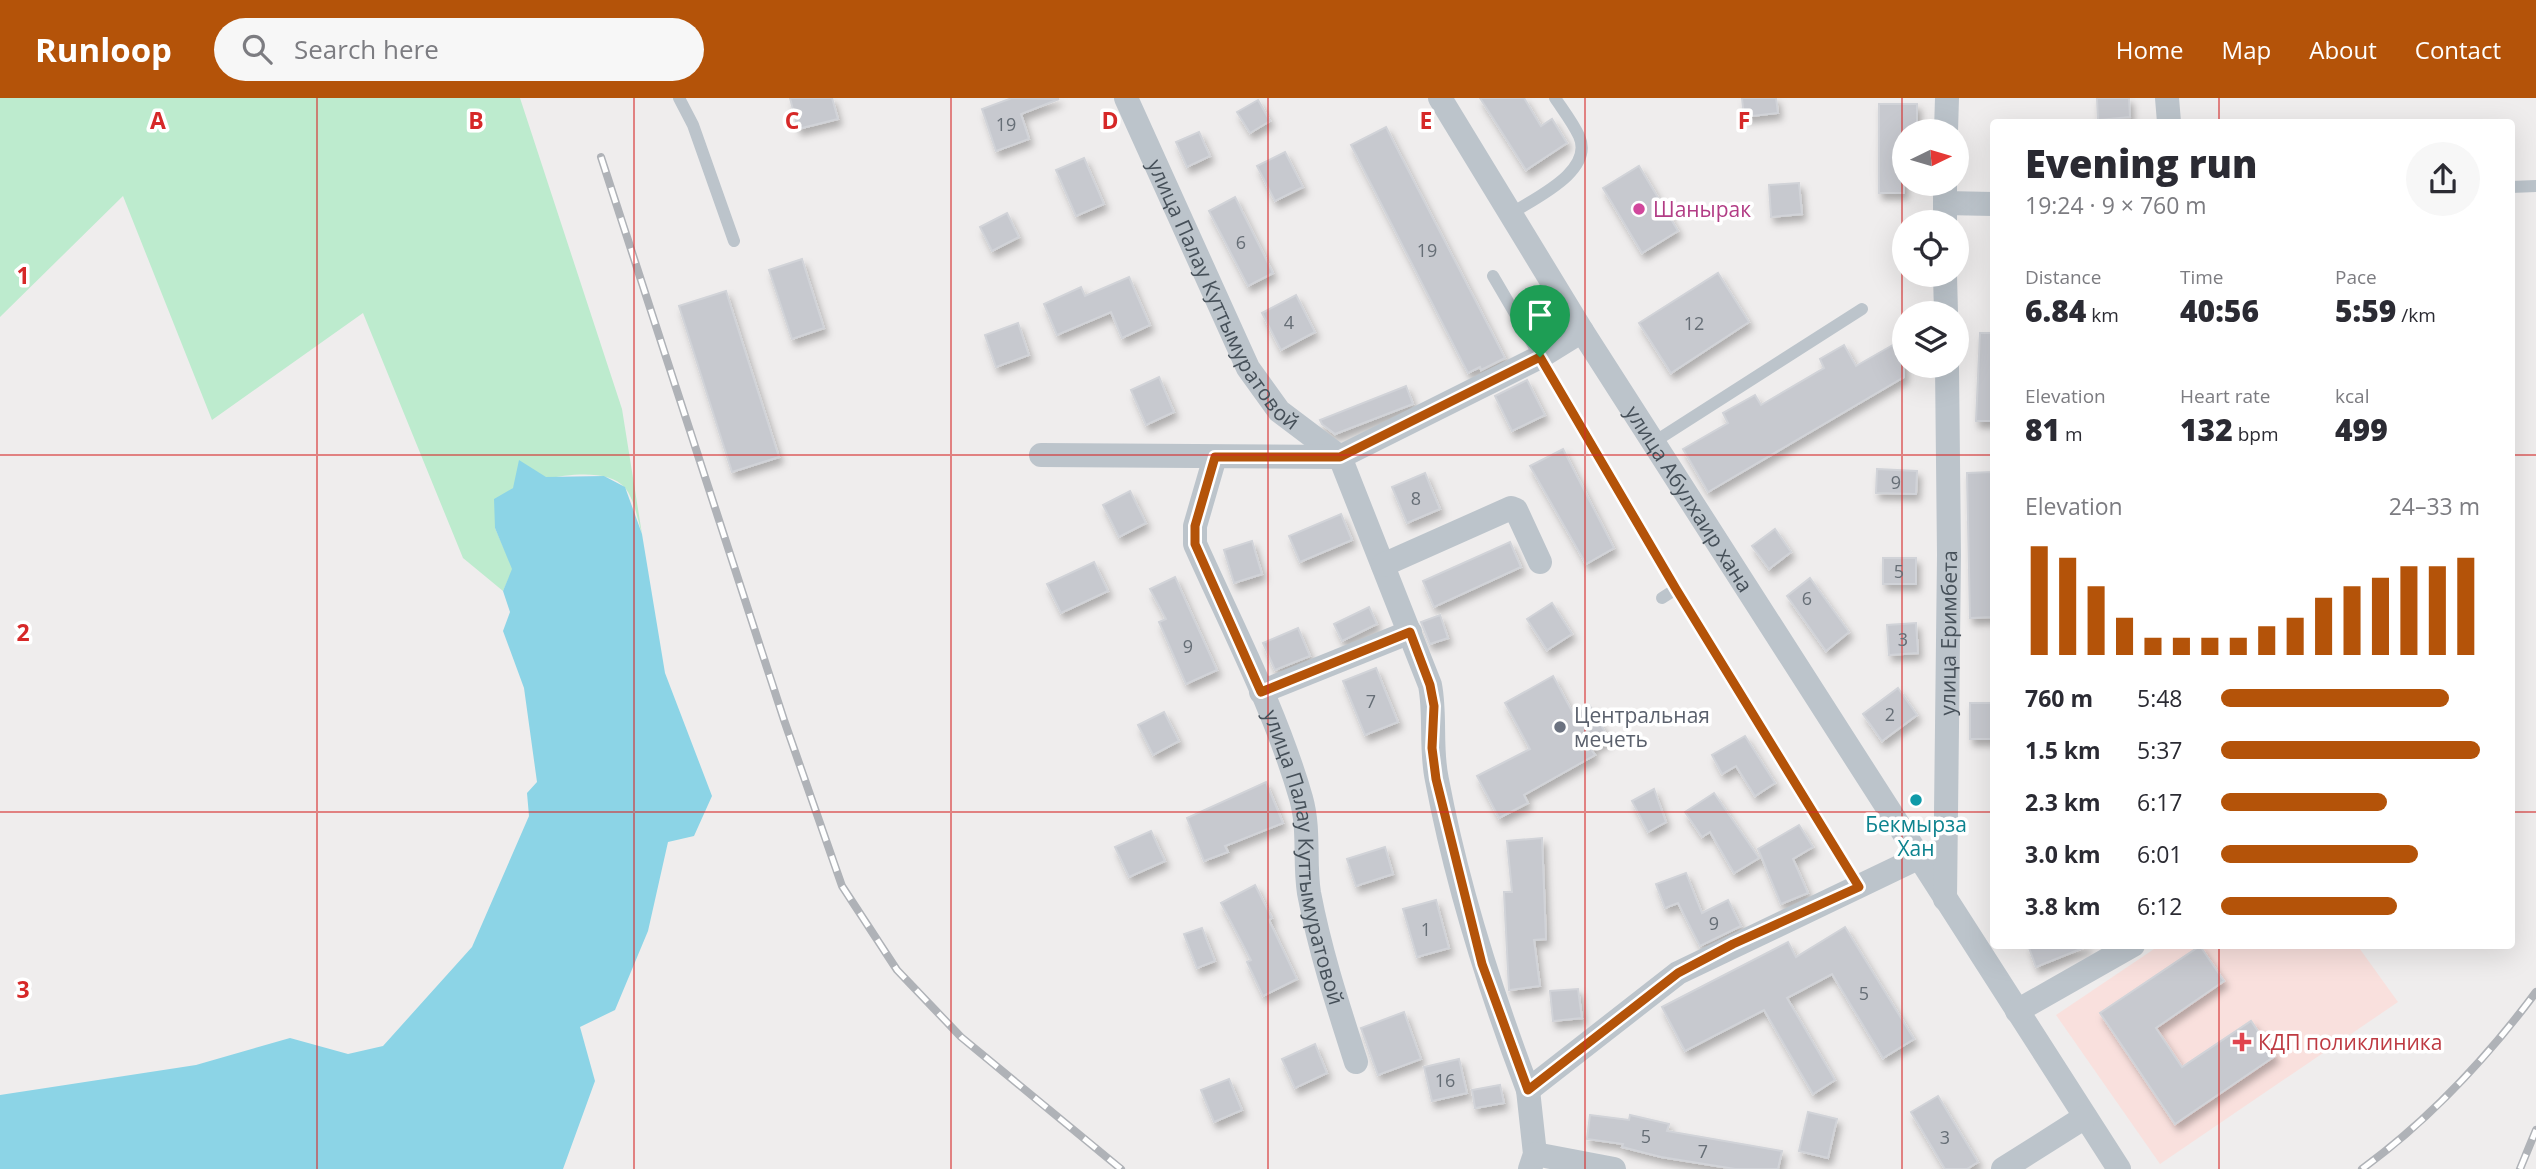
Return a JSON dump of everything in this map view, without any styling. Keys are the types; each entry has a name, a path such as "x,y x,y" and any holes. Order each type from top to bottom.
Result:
{"street":[{"name":"улица Палау Куттымуратовой","path":"1126,98 1248,368 1279,411 1340,457"},
{"name":"улица Абулхаир хана","path":"1440,98 1582,331 2119,1169"},
{"path":"1946,119 1947,98"},
{"path":"2167,98 2169,119"},
{"path":"1945,203 1990,204"},
{"path":"1041,455 1340,457 1540,357 1582,331"},
{"name":"улица Еримбета","path":"1945,899 1949,555 1947,378"},
{"name":"улица Палау Куттымуратовой","path":"1215,457 1195,526 1195,544 1261,692 1302,802 1307,828 1309,890 1327,975 1356,1062"},
{"path":"1340,457 1430,685 1434,706 1432,748 1436,779 1482,964 1528,1090 1533,1161 1614,1169"},
{"path":"1383,565 1511,508 1516,510 1540,562"},
{"path":"1261,692 1410,632"},
{"path":"1528,1090 1678,973 1733,944 1918,858"},
{"path":"2017,1011 2126,949"},
{"path":"2003,1169 2085,1117"}],"lane":[{"path":"680,98 693,125 734,241"},
{"path":"1512,213 1573,174 1579,158 1581,138 1555,98"},
{"path":"2515,187 2536,186"},
{"path":"1493,276 1676,589 1859,887"},
{"path":"1654,442 1862,309"},
{"path":"1662,598 1676,589"}],"shaded area":[{"path":"2154,949 2360,949 2398,1002 2160,1164 2056,1015"}],"green space":[{"path":"0,98 520,98 622,409 642,534 631,498 625,488 615,480 602,476 571,475 513,488 495,528 513,569 503,591 463,558 363,313 212,420 123,196 0,317"}],"water":[{"path":"519,460 546,477 604,476 625,487 642,534 665,673 712,796 694,836 668,842 648,931 615,1010 580,1027 595,1081 563,1169 0,1169 0,1095 196,1065 290,1038 348,1054 383,1046 472,947 529,816 527,793 537,782 524,688 503,631 510,612 503,591 512,569 495,528 494,499 513,488"}],"building":[{"path":"790,98 832,98 838,119 798,129"},
{"path":"1012,98 1059,99 1021,114 1029,139 996,151 982,109"},
{"path":"1480,98 1524,98 1541,126 1552,119 1567,143 1526,170"},
{"path":"1742,98 1776,98 1778,113 1744,117"},
{"path":"2097,98 2129,98 2130,117 2098,119"},
{"path":"1258,100 1270,121 1250,133 1237,112"},
{"path":"1879,104 1917,104 1917,119 1892,119 1892,193 1879,193"},
{"path":"1386,127 1505,358 1481,370 1480,367 1468,373 1351,145"},
{"path":"1199,132 1210,156 1187,167 1176,142"},
{"path":"1285,152 1303,187 1275,201 1257,166"},
{"path":"1084,158 1104,204 1076,216 1056,170"},
{"path":"1639,166 1678,231 1642,253 1603,188"},
{"path":"1799,183 1802,214 1771,217 1769,185"},
{"path":"1235,197 1273,273 1248,286 1209,211"},
{"path":"1007,213 1019,237 992,251 980,227"},
{"path":"802,259 824,328 792,339 769,270"},
{"path":"1718,273 1749,322 1671,373 1639,323"},
{"path":"1129,277 1150,325 1122,338 1111,312 1057,335 1044,304 1081,287 1085,296"},
{"path":"726,291 779,457 732,472 679,306"},
{"path":"1296,295 1315,332 1281,350 1262,313"},
{"path":"1018,323 1029,355 996,367 985,335"},
{"path":"1980,333 1990,333 1990,421 1976,421"},
{"path":"1844,345 1856,366 1892,345 1892,378 1902,378 1708,492 1683,449 1728,423 1723,413 1755,395 1761,405 1824,368 1820,359"},
{"path":"1159,377 1174,412 1146,425 1131,390"},
{"path":"1527,380 1545,415 1512,431 1495,396"},
{"path":"1406,386 1413,404 1335,434 1320,420"},
{"path":"1563,449 1614,548 1586,564 1530,466"},
{"path":"1877,469 1917,471 1916,494 1876,493"},
{"path":"1990,472 1990,617 1970,618 1967,473"},
{"path":"1425,473 1440,509 1407,523 1392,487"},
{"path":"1130,491 1146,523 1119,537 1103,505"},
{"path":"1341,514 1352,540 1300,562 1289,536"},
{"path":"1775,529 1791,552 1769,569 1752,546"},
{"path":"1252,541 1262,574 1234,583 1224,550"},
{"path":"1510,542 1521,567 1434,607 1423,581"},
{"path":"1883,558 1916,558 1916,584 1883,584"},
{"path":"1094,562 1108,591 1061,613 1047,584"},
{"path":"1175,577 1217,670 1186,684 1159,622 1166,619 1150,589"},
{"path":"1810,578 1849,632 1826,651 1787,596"},
{"path":"1552,603 1572,634 1547,650 1527,619"},
{"path":"1369,607 1377,624 1342,641 1334,624"},
{"path":"1440,615 1448,638 1430,644 1421,622"},
{"path":"1916,623 1918,653 1889,655 1887,625"},
{"path":"1298,628 1310,656 1275,670 1263,643"},
{"path":"1376,668 1398,722 1365,735 1343,681"},
{"name":"Центральная мечеть","path":"1553,676 1574,715 1590,706 1609,739 1591,749 1595,755 1524,795 1528,803 1499,818 1477,776 1530,749 1505,703"},
{"path":"1898,688 1917,715 1882,741 1863,714"},
{"path":"1970,703 1990,703 1990,739 1970,739"},
{"path":"1164,712 1179,741 1153,755 1138,725"},
{"path":"1745,736 1775,783 1755,796 1736,766 1722,774 1712,755"},
{"path":"1266,782 1283,823 1225,846 1228,852 1204,861 1187,818"},
{"path":"1654,789 1666,822 1648,832 1632,801"},
{"path":"1714,793 1759,858 1734,873 1710,832 1702,837 1685,812"},
{"path":"1799,825 1813,847 1793,859 1808,893 1781,904 1758,849"},
{"path":"1151,831 1165,861 1129,877 1115,847"},
{"path":"1542,838 1546,939 1534,940 1540,986 1509,990 1504,892 1512,892 1507,841"},
{"path":"1385,847 1393,874 1356,886 1347,859"},
{"path":"1686,873 1702,913 1728,900 1741,926 1700,946 1678,903 1665,908 1656,884"},
{"path":"1255,885 1297,979 1263,996 1247,962 1251,960 1221,903"},
{"path":"1436,900 1449,948 1417,957 1403,909"},
{"path":"1845,927 1914,1039 1883,1058 1832,974 1787,998 1835,1080 1813,1094 1764,1010 1685,1051 1662,1007 1788,942 1796,957"},
{"path":"1202,928 1215,961 1197,968 1184,934"},
{"path":"2029,949 2081,949 2036,967"},
{"name":"КДП поликлиника","path":"2196,949 2202,949 2224,981 2156,1028 2182,1067 2251,1021 2275,1056 2175,1124 2100,1013"},
{"path":"1578,989 1582,1018 1553,1021 1550,991"},
{"path":"1404,1012 1421,1059 1378,1075 1361,1028"},
{"path":"1315,1044 1327,1073 1295,1088 1282,1059"},
{"path":"1459,1059 1467,1093 1432,1101 1424,1067"},
{"path":"1229,1079 1242,1110 1214,1122 1201,1090"},
{"path":"1500,1085 1504,1103 1475,1108 1472,1090"},
{"path":"1938,1096 1978,1162 1967,1169 1945,1169 1911,1112"},
{"path":"1808,1112 1837,1119 1828,1158 1799,1151"},
{"path":"1590,1115 1629,1120 1630,1115 1669,1124 1667,1131 1782,1151 1778,1169 1735,1169 1661,1157 1622,1147 1623,1144 1587,1139"}],"railway":[{"path":"601,157 784,720 842,886 897,970 961,1037 1121,1169"},
{"path":"2362,1169 2411,1130 2456,1087 2536,992"},
{"path":"2520,1169 2536,1130"}],"place":[{"name":"Шанырак","path":"1639,209"},
{"name":"Центральная мечеть","path":"1560,727"},
{"name":"Бекмырза Хан","path":"1916,800"},
{"name":"КДП поликлиника","path":"2242,1042"}],"route":[{"path":"1540,357 1676,589 1859,887 1733,944 1678,973 1597,1040 1528,1090 1482,964 1436,779 1432,748 1434,706 1430,685 1410,632 1261,692 1195,544 1195,526 1215,457 1340,457 1540,357"}]}
